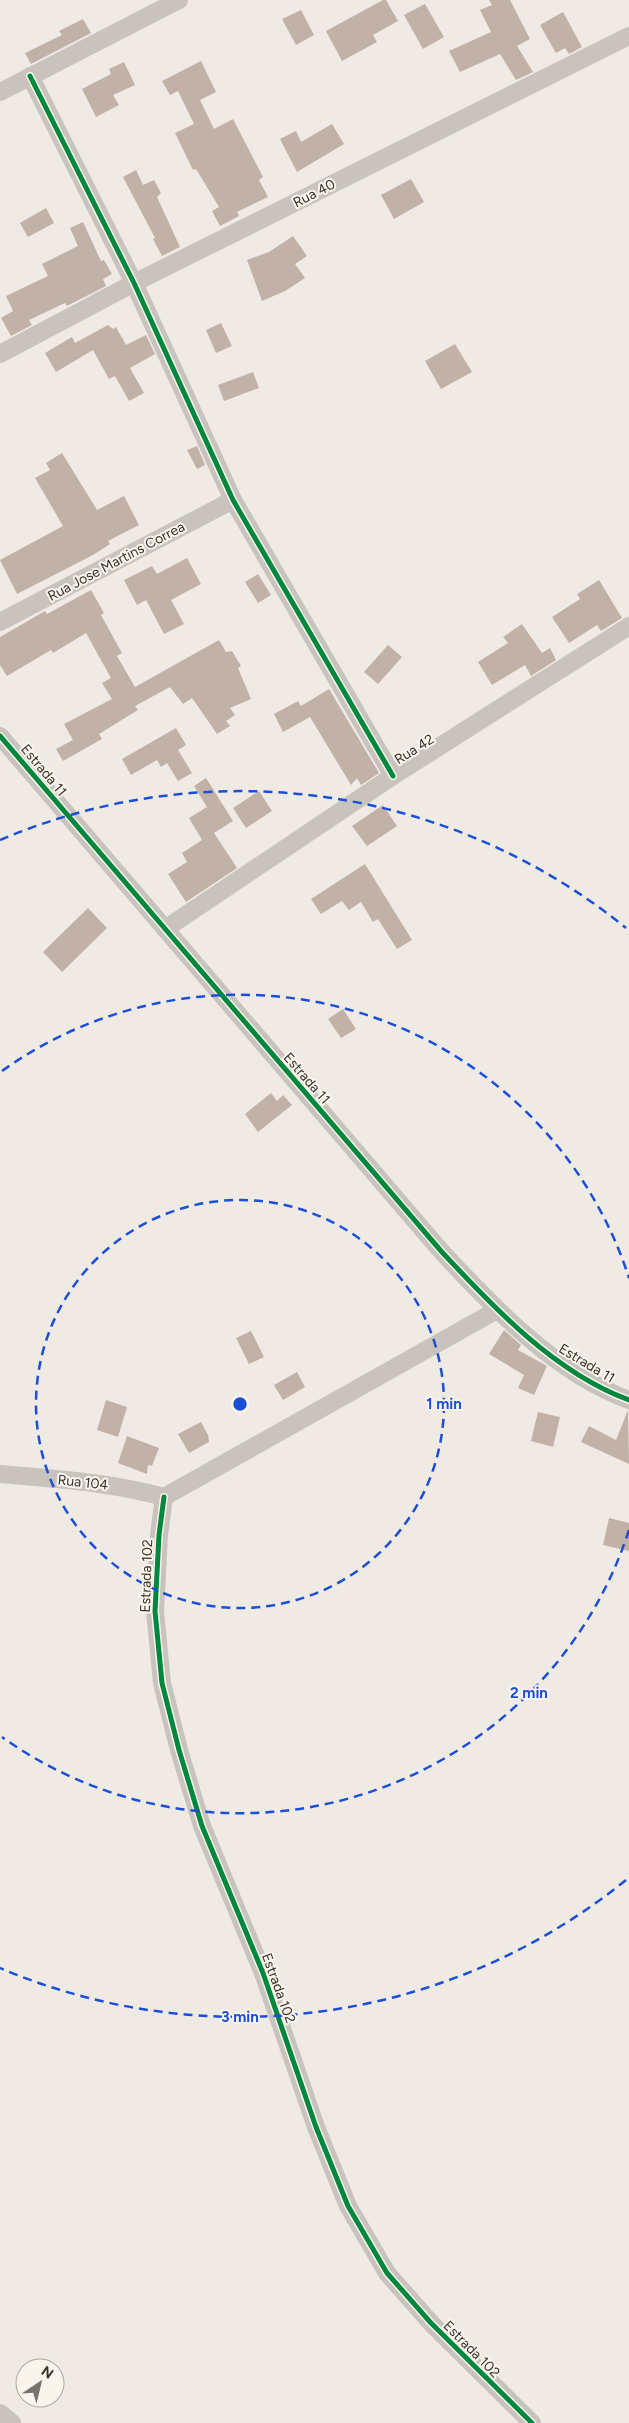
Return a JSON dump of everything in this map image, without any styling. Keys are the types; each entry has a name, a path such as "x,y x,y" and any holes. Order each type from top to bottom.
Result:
{"street":[{"path":"0,92 180,0"},
{"name":"Rua 40","path":"0,354 134,283 629,36"},
{"path":"30,76 134,283 233,500 393,776"},
{"name":"Rua Jose Martins Correa","path":"0,622 233,500"},
{"name":"Rua 42","path":"165,930 393,776 629,626"},
{"name":"Estrada 11","path":"0,736 441,1251 497,1310 566,1367 629,1400"},
{"path":"164,1498 497,1310"},
{"name":"Rua 104","path":"0,1474 92,1482 133,1488 164,1498"},
{"name":"Estrada 102","path":"164,1498 159,1535 155,1611 162,1683 178,1750 202,1826 263,1973 316,2127 348,2206 387,2273 431,2324 532,2423"},
{"path":"0,2413 12,2423"}],"building":[{"path":"386,0 398,21 373,35 377,42 342,61 326,31"},
{"path":"489,0 510,0 530,39 517,46 533,72 516,80 500,54 460,72 449,51 491,32 480,10 492,5"},
{"path":"425,4 444,37 423,49 404,15"},
{"path":"301,10 314,35 296,45 282,19"},
{"path":"563,12 582,47 569,54 565,48 556,53 540,25"},
{"path":"83,19 91,33 31,64 25,53 62,35 59,31"},
{"path":"201,61 216,92 200,100 214,129 233,119 263,177 259,180 268,197 237,212 239,216 220,226 212,211 219,207 196,169 193,170 175,133 194,124 178,91 170,95 162,81"},
{"path":"124,62 135,85 113,95 119,105 96,117 82,89 111,74 109,69"},
{"path":"332,124 344,144 297,172 280,139 296,131 301,142"},
{"path":"136,170 143,185 154,180 161,193 157,197 180,247 162,256 153,239 155,238 123,177"},
{"path":"411,179 424,202 394,219 381,195"},
{"path":"46,208 54,223 28,237 20,223"},
{"path":"83,222 101,261 104,260 112,274 103,279 106,286 67,306 65,303 29,320 32,325 11,336 1,318 13,311 6,296 48,276 42,264 78,246 70,228"},
{"path":"293,236 307,256 295,264 305,278 285,291 262,301 247,260 269,252"},
{"path":"221,323 232,346 216,353 206,330"},
{"path":"108,325 113,329 116,327 126,345 146,335 155,354 130,368 144,393 129,401 115,376 109,379 93,350 56,372 45,353 72,337 75,343"},
{"path":"455,344 472,372 441,389 425,361"},
{"path":"253,372 259,388 224,401 218,385"},
{"path":"197,446 205,465 197,469 187,450"},
{"path":"62,453 97,510 124,496 139,525 108,541 110,544 93,555 17,594 0,560 63,526 35,478 50,470 46,463"},
{"path":"187,558 201,584 171,600 184,624 164,634 146,600 137,605 124,580 152,566 157,574"},
{"path":"258,574 271,595 258,603 245,582"},
{"path":"599,580 622,618 601,631 597,625 569,643 552,617 580,599 577,594"},
{"path":"91,590 104,613 101,615 122,653 117,656 135,687 219,640 226,652 232,651 241,666 238,668 251,699 230,708 235,715 226,721 230,726 217,734 192,698 183,704 170,687 135,706 138,710 99,734 102,739 63,761 56,749 73,740 64,724 112,699 102,683 111,678 86,633 53,653 51,650 7,676 0,665 0,637 45,611 47,614"},
{"path":"522,624 542,653 550,648 556,660 531,676 525,665 492,685 478,662 508,643 503,637"},
{"path":"388,645 402,657 378,684 364,672"},
{"path":"329,689 379,773 361,785 357,778 351,785 310,717 283,732 274,714 298,701 301,706"},
{"path":"176,728 186,745 178,750 192,773 178,781 167,763 161,767 157,760 131,775 122,759"},
{"path":"206,778 233,821 214,833 237,868 186,902 168,874 187,862 182,853 202,840 189,818 207,807 194,786"},
{"path":"259,791 272,811 246,828 233,808"},
{"path":"383,805 397,826 367,846 352,826"},
{"path":"365,864 412,940 397,949 378,919 373,922 361,902 349,910 342,901 321,914 311,899"},
{"path":"88,908 107,928 62,972 43,952"},
{"path":"343,1009 356,1029 341,1038 328,1019"},
{"path":"271,1093 277,1101 283,1095 292,1105 258,1132 245,1114"},
{"path":"504,1330 521,1345 518,1350 547,1366 534,1395 518,1388 524,1375 489,1354"},
{"path":"251,1331 264,1357 249,1364 236,1338"},
{"path":"297,1372 305,1387 283,1400 274,1385"},
{"path":"106,1400 127,1407 118,1437 97,1430"},
{"path":"628,1410 629,1464 581,1442 589,1426 616,1440"},
{"path":"538,1412 560,1417 553,1447 531,1441"},
{"path":"201,1422 208,1435 209,1442 189,1453 178,1434"},
{"path":"127,1436 159,1448 152,1466 148,1465 147,1474 118,1463"},
{"path":"609,1518 629,1523 629,1551 603,1545"}],"cycle path":[{"path":"30,76 134,283 233,500 393,776"},
{"path":"0,736 441,1251 504,1316 551,1356 602,1388 629,1400"},
{"path":"164,1497 159,1535 155,1611 162,1683 179,1750 202,1826 263,1973 316,2127 348,2206 387,2273 431,2323 532,2423"}]}
